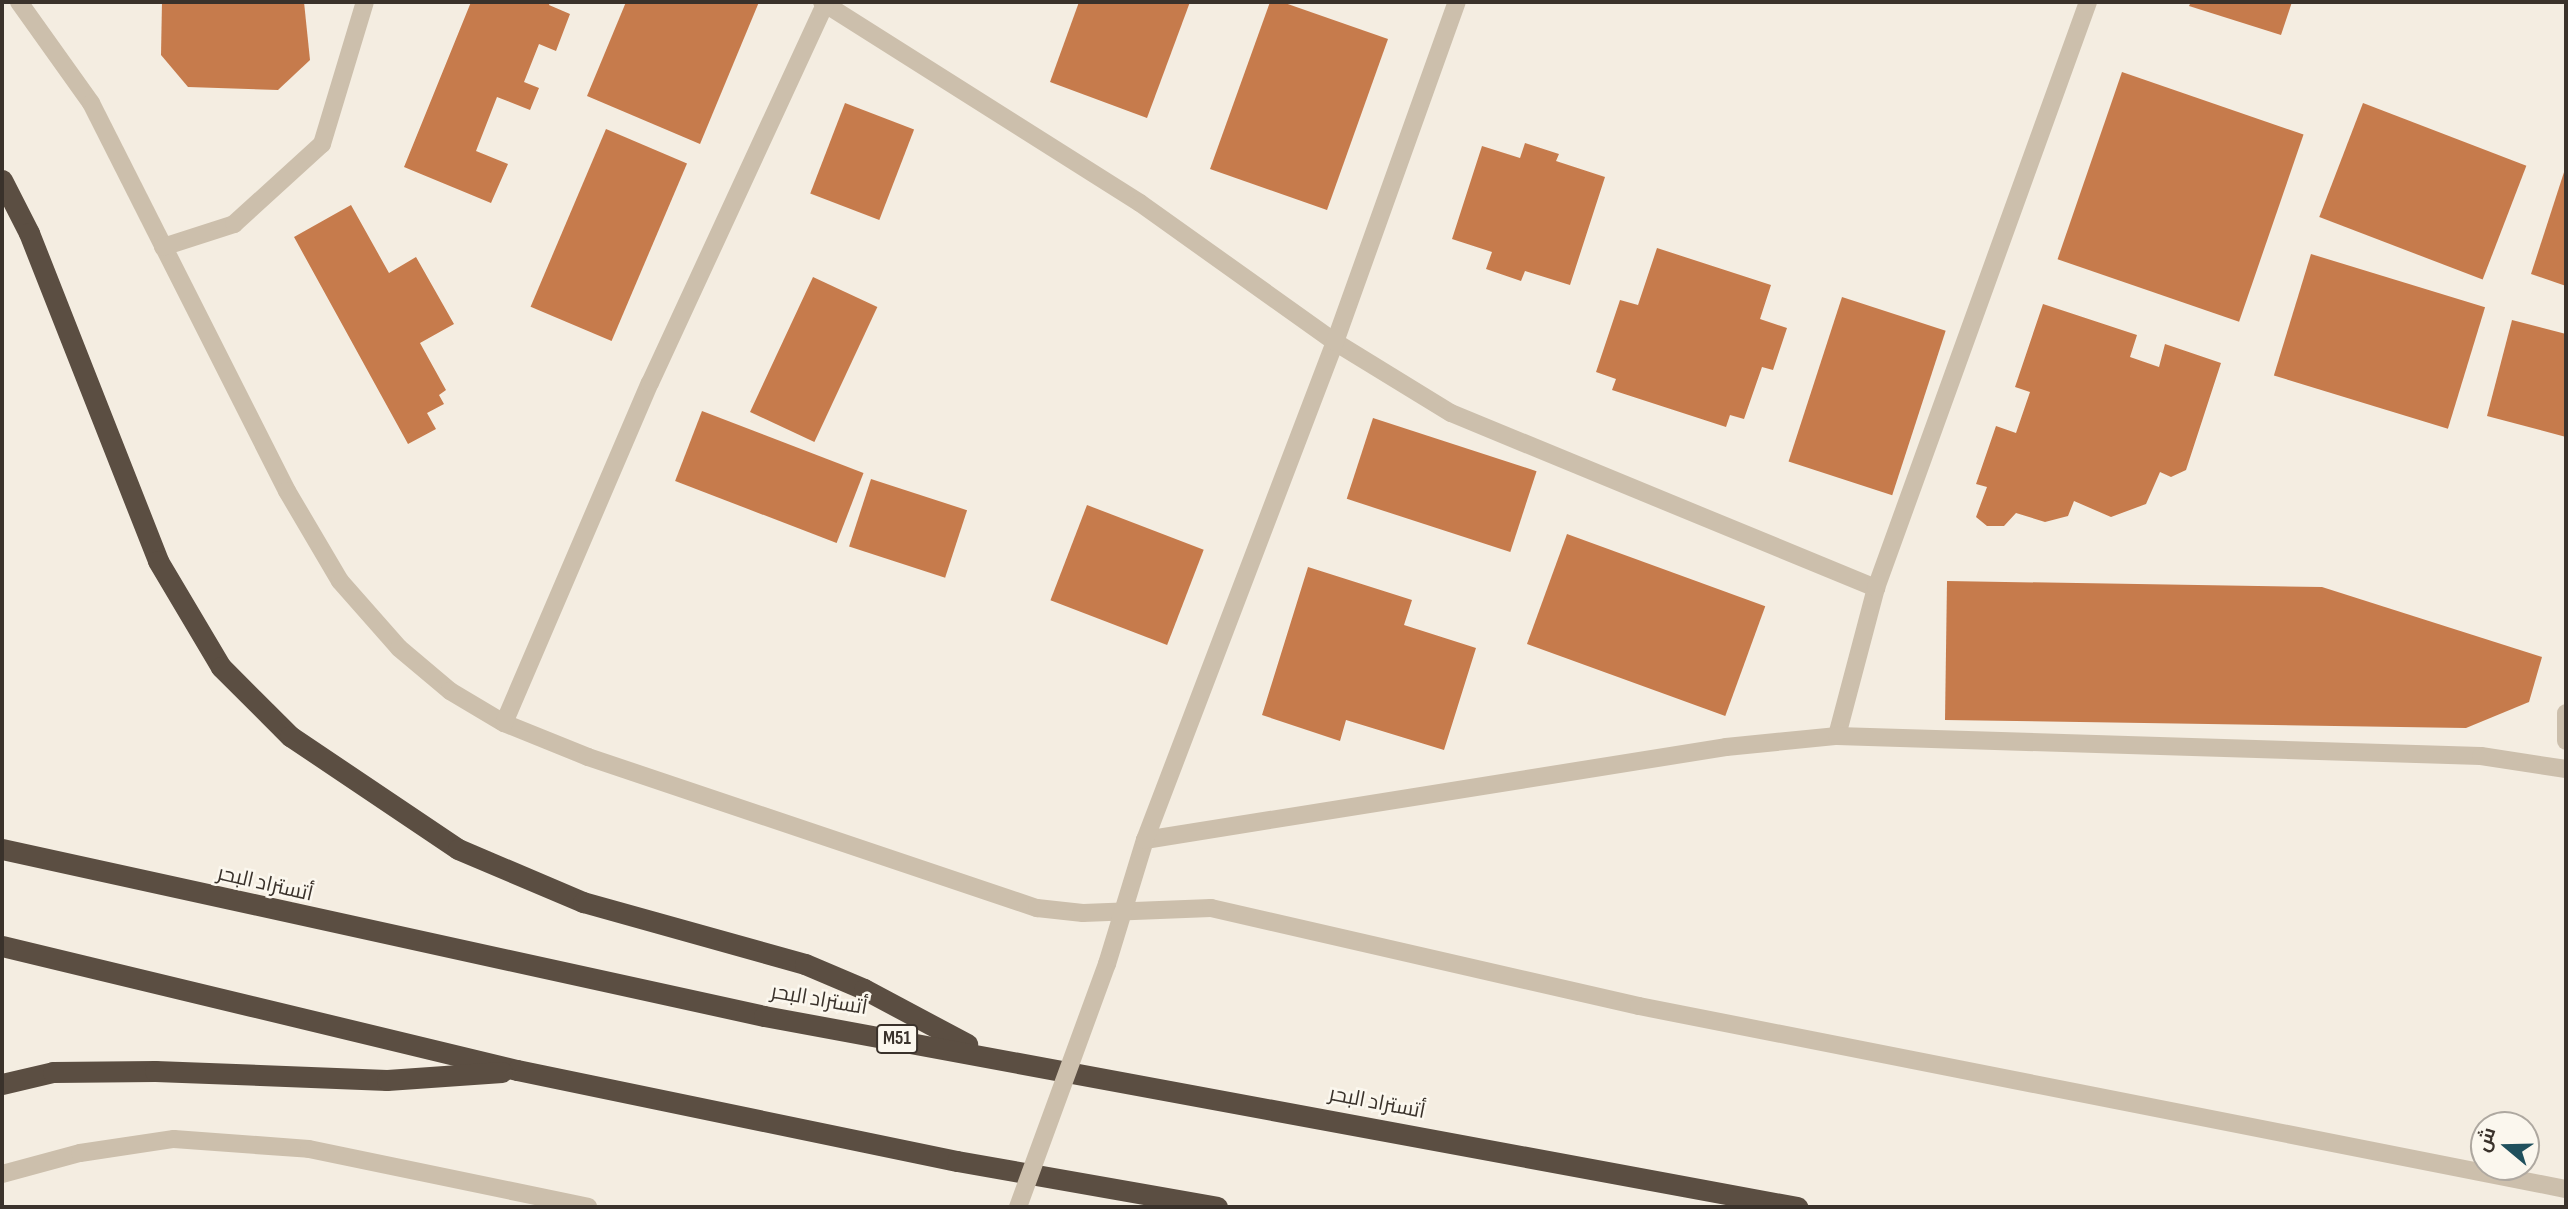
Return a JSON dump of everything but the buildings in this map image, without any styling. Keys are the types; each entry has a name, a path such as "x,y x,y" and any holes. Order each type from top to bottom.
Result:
{"highway":[{"path":"2,180 29,233 159,561 221,667 290,736 458,849 583,902 805,964 864,989 984,1054"},
{"name":"أتستراد البحر","path":"2,849 764,1016 984,1054 1797,1207"},
{"path":"2,946 517,1070 957,1161 1217,1207"},
{"path":"2,1084 53,1072 155,1071 387,1080 517,1070"}],"street":[{"path":"19,2 91,103 287,491 340,581 399,648 450,691 504,723 588,757 956,883 1037,908 1122,911 1211,908 1639,1006 2566,1189"},
{"path":"163,247 234,224 322,144 365,2"},
{"path":"1018,1207 1107,964 1145,841 1335,342 1457,2"},
{"path":"1837,736 1876,588 2088,2"},
{"path":"504,723 650,383 823,3 1140,203 1335,342 1451,413 1876,588"},
{"path":"2566,713 2566,741"},
{"path":"1145,841 1726,747 1837,736 2417,753 2481,756 2566,769"},
{"path":"2,1174 80,1153 174,1139 309,1149 541,1202 588,1207"}]}
